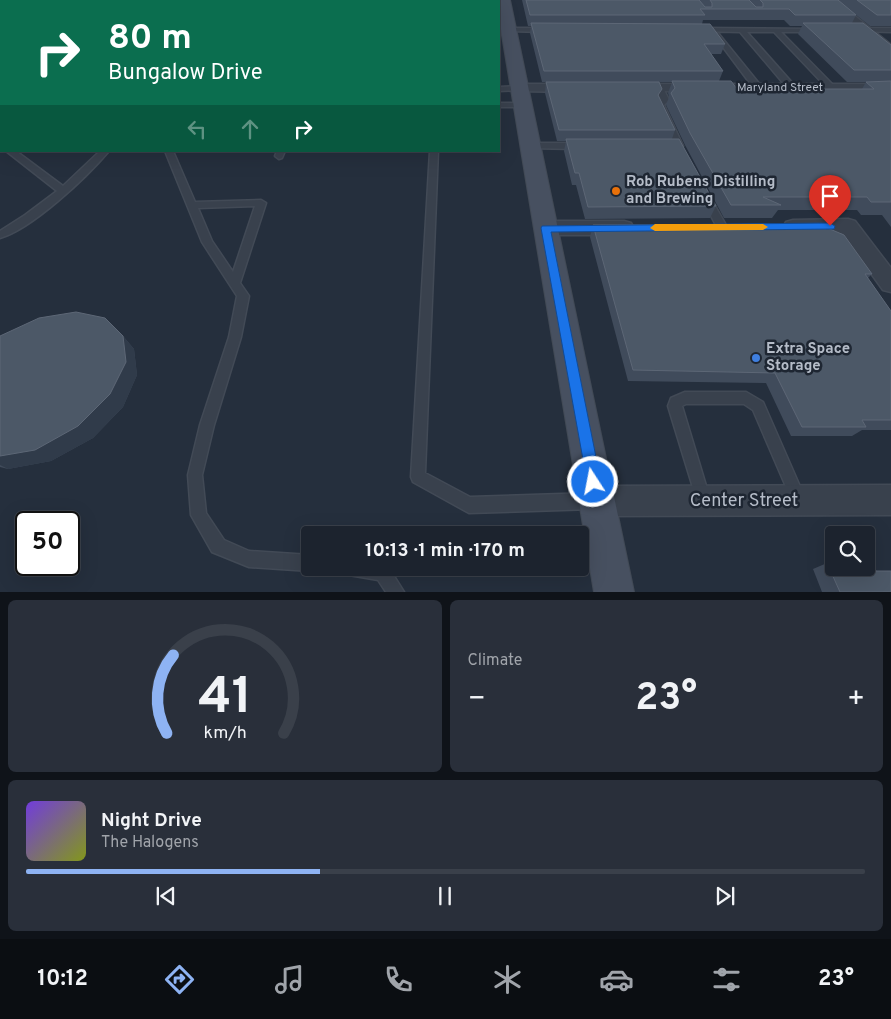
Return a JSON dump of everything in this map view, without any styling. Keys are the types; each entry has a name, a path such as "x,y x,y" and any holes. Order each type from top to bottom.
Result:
{"main road":[{"path":"503,0 509,30 510,97 530,146 614,592"}],"street":[{"path":"828,0 860,30 891,52"},
{"path":"510,97 592,88"},
{"name":"Maryland Street","path":"620,88 891,88"},
{"path":"771,227 848,226 891,284"},
{"path":"546,228 647,228"},
{"name":"Center Street","path":"597,501 891,500"}],"lane":[{"path":"509,30 548,30"},
{"path":"693,30 825,30"},
{"path":"713,30 758,88"},
{"path":"742,30 792,88"},
{"path":"776,30 832,88"},
{"path":"860,30 891,30"},
{"path":"659,88 665,100 660,105 682,150 670,146"},
{"path":"530,146 590,146"},
{"path":"11,152 62,190"},
{"path":"0,235 22,224 104,152"},
{"path":"169,152 207,242 243,296 236,337 207,425 195,476 199,515 218,546 249,559 301,562"},
{"path":"434,152 418,477 469,505 597,501"},
{"path":"701,187 723,227"},
{"path":"191,205 261,203 234,284"},
{"path":"704,501 675,406 676,402 685,398 746,398 758,406 800,501"},
{"path":"385,576 396,592"}],"building":[{"path":"526,0 699,0 705,7 712,7 710,0 749,0 756,7 763,7 763,3 760,0 838,0 856,15 795,15 789,9 700,9 705,15 530,15"},
{"path":"857,0 891,0 891,15 877,15"},
{"path":"531,23 710,24 725,44 704,44 723,71 544,71"},
{"path":"803,23 863,23 891,45 891,70 854,70"},
{"path":"672,81 731,81 737,89 874,89 866,82 891,81 891,202 871,202 867,197 763,197 781,205 731,205 690,133 671,93 675,88"},
{"path":"546,82 659,82 662,89 658,95 675,130 559,130"},
{"path":"566,139 679,139 716,206 588,207 579,173 575,173"},
{"name":"Extra Space Storage","path":"818,224 844,235 872,274 865,274 891,311 891,420 862,420 866,427 802,427 775,373 633,370 593,225"},
{"path":"76,312 105,318 123,336 126,362 110,394 78,426 35,450 0,456 0,336 39,318"},
{"path":"875,570 891,571 891,592 840,592 833,576 875,576"}],"slow traffic":[{"path":"655,228 763,227"}],"place":[{"name":"Rob Rubens Distilling and Brewing","path":"616,191"},
{"name":"Extra Space Storage","path":"756,358"}],"route":[{"path":"593,482 546,228 830,226"}]}
